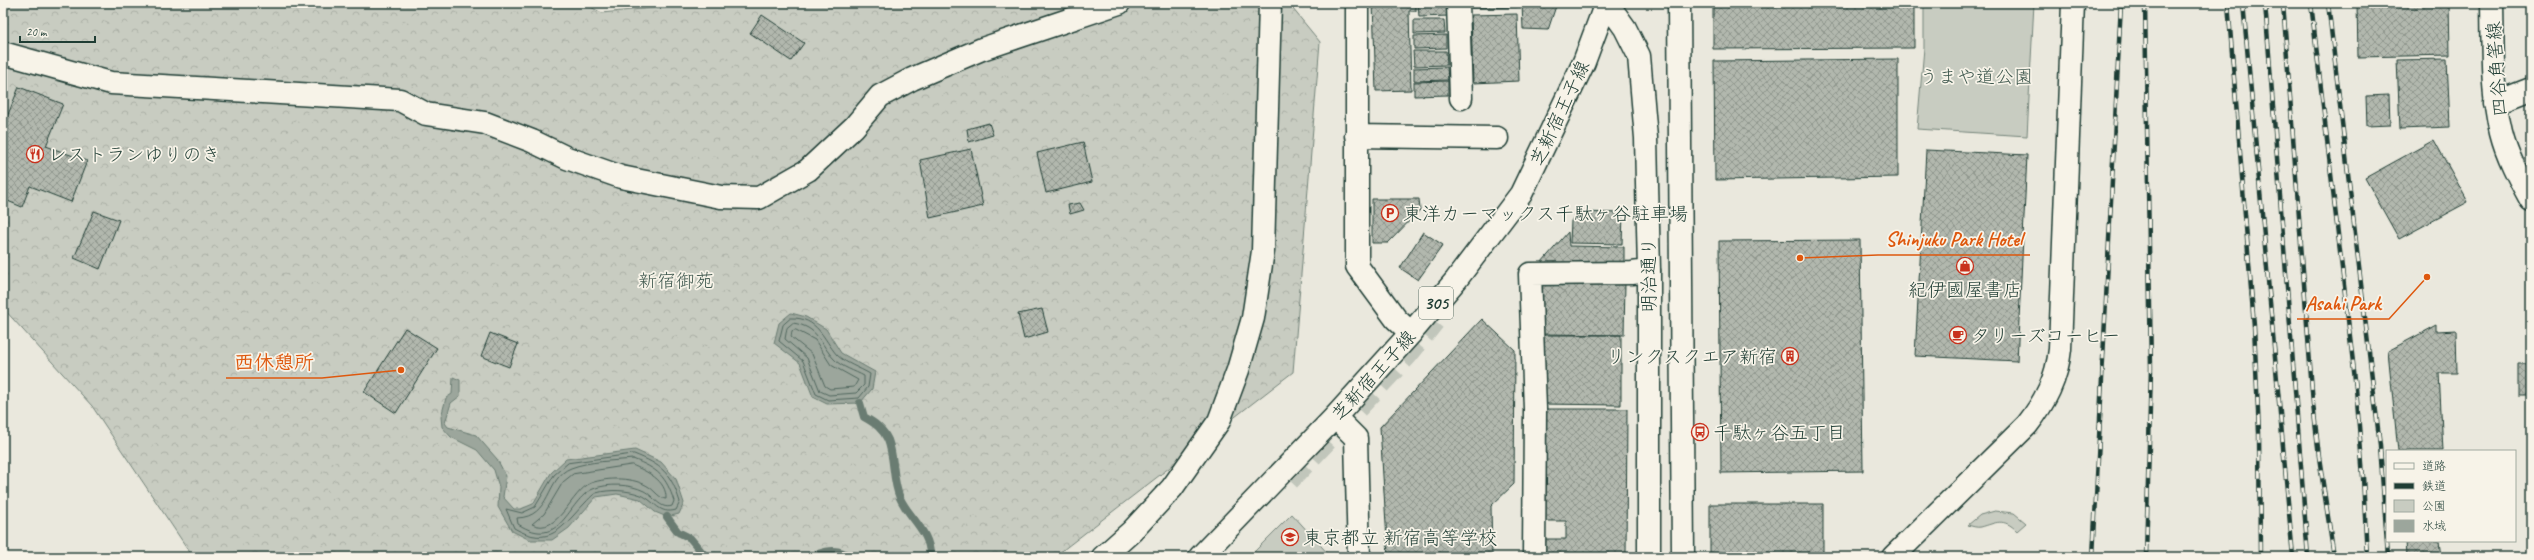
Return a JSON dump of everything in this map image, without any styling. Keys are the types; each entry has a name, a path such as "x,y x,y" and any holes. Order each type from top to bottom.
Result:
{"street":[{"path":"3,52 111,83 400,100 426,114 485,123 532,141 567,158 621,177 721,197 758,198 808,170 854,127 880,96 912,79 982,49 1119,3"},
{"path":"1102,557 1132,531 1172,488 1219,421 1238,370 1252,318 1263,251 1270,3"},
{"path":"1357,3 1356,266 1396,319 1411,333"},
{"path":"1458,3 1461,98"},
{"name":"明治通り","path":"1606,3 1625,28 1639,56 1646,138 1649,271 1649,557"},
{"name":"芝新宿王子線","path":"1200,557 1335,417 1411,333 1456,280 1520,194 1584,62 1606,3"},
{"name":"明治通り","path":"1679,3 1683,557"},
{"path":"1893,557 2026,425 2044,402 2054,380 2060,349 2073,3"},
{"name":"四谷角筈線","path":"2492,3 2495,103 2501,133 2510,158 2531,200"},
{"path":"2495,103 2531,89"},
{"path":"1356,136 1497,138"},
{"path":"1534,557 1535,409 1530,274 1632,273 1649,271"},
{"path":"1335,417 1356,438 1359,557"}],"green space":[{"name":"新宿御苑","path":"3,3 583,3 602,13 701,3 1288,3 1320,42 1293,372 1054,557 193,557 92,406 3,308"},
{"name":"うまや道公園","path":"1924,3 2034,3 2027,136 1917,129 1924,48"},
{"path":"1995,511 2014,513 2026,523 2017,531 2008,524 1999,522 1979,527 1968,525 1980,515"},
{"name":"東京都立 新宿高等学校","path":"1292,514 1331,557 1249,557"}],"water":[{"path":"791,313 806,317 826,329 841,353 875,372 872,389 860,403 827,404 813,397 800,363 774,343 779,323"},
{"path":"453,377 460,380 460,396 451,403 445,423 448,427 476,435 497,459 506,476 503,497 514,509 521,509 533,504 551,473 566,459 635,450 661,462 676,479 684,503 679,514 667,517 655,512 640,499 617,494 596,497 569,528 552,540 530,540 512,531 498,507 499,487 494,470 477,450 451,437 442,427 441,417 446,398 452,394"}],"building":[{"path":"1373,3 1416,3 1416,11 1409,11 1411,90 1376,91"},
{"path":"1418,3 1449,3 1449,16 1419,17"},
{"path":"1469,3 1517,3 1517,7 1469,8"},
{"path":"1522,3 1557,3 1548,30 1523,29"},
{"path":"1713,3 1914,3 1914,48 1713,49"},
{"path":"2357,3 2449,3 2450,55 2358,57"},
{"path":"1517,14 1519,81 1473,83 1471,15"},
{"path":"762,15 804,43 791,61 750,33"},
{"path":"1414,20 1444,20 1445,33 1414,34"},
{"path":"1446,35 1446,48 1414,49 1414,36"},
{"path":"1413,51 1446,51 1447,65 1414,66"},
{"path":"1898,59 1898,177 1715,180 1714,61"},
{"path":"2447,59 2450,127 2400,129 2397,60"},
{"path":"1447,67 1448,80 1414,81 1414,68"},
{"path":"1448,81 1448,95 1414,96 1414,82"},
{"name":"レストランゆりのき","path":"19,87 63,104 46,146 87,161 71,202 30,186 22,207 3,199 3,127"},
{"path":"2389,95 2390,125 2367,126 2366,96"},
{"path":"989,123 993,135 969,142 967,129"},
{"path":"2434,140 2468,202 2399,239 2365,178"},
{"path":"1083,142 1092,182 1046,193 1037,153"},
{"path":"971,149 983,206 930,218 920,160"},
{"path":"1926,150 2027,155 2017,361 1915,356"},
{"path":"1372,199 1419,199 1420,210 1388,243 1372,243"},
{"path":"1080,203 1084,210 1070,214 1068,205"},
{"path":"94,211 119,220 100,269 74,258"},
{"path":"1578,212 1623,213 1622,244 1570,243 1571,221"},
{"path":"1423,232 1443,245 1418,280 1400,268"},
{"path":"1568,232 1569,246 1624,247 1624,266 1544,265 1541,263"},
{"name":"リンクスクエア新宿","path":"1860,240 1863,471 1721,473 1719,241"},
{"path":"1539,282 1625,282 1624,335 1539,334"},
{"path":"1042,309 1048,332 1024,339 1018,314"},
{"path":"1482,319 1515,350 1514,484 1491,506 1492,557 1388,557 1380,427"},
{"path":"2437,325 2437,331 2456,330 2457,373 2439,373 2443,450 2398,450 2388,351"},
{"path":"405,328 437,348 396,413 364,392"},
{"path":"490,333 518,344 509,367 481,356"},
{"path":"1540,335 1621,335 1621,405 1540,404"},
{"path":"2518,364 2531,364 2531,396 2518,396"},
{"path":"1542,409 1627,409 1626,557 1542,557 1542,539 1566,539 1566,521 1542,521"},
{"path":"1710,504 1823,504 1823,557 1710,557"},
{"path":"2406,542 2439,542 2441,557 2407,557"}],"waterway":[{"path":"860,403 864,417 878,427 888,440 892,454 897,491 904,505 927,540 930,557"},
{"path":"667,517 678,532 690,538 706,557"},
{"path":"808,557 829,551 839,552 848,557"}],"tunnel":[{"path":"1289,480 1407,355 1434,321"}],"railway":[{"path":"2093,557 2121,3"},
{"path":"2145,3 2151,368 2146,557"},
{"path":"2228,3 2254,326 2259,432 2260,557"},
{"path":"2243,3 2293,557"},
{"path":"2265,3 2308,557"},
{"path":"2283,3 2313,404 2319,457 2334,557"},
{"path":"2311,3 2356,388 2363,477 2367,557"},
{"path":"2328,3 2380,446 2386,529"},
{"path":"2387,542 2388,557"}],"place":[{"name":"レストランゆりのき","path":"35,154"},
{"name":"東洋カーマックス千駄ヶ谷駐車場","path":"1390,213"},
{"name":"Shinjuku Park Hotel","path":"1800,258"},
{"name":"紀伊國屋書店","path":"1965,266"},
{"name":"Asahi Park","path":"2427,277"},
{"name":"タリーズコーヒー","path":"1958,335"},
{"name":"リンクスクエア新宿","path":"1790,356"},
{"name":"西休憩所","path":"401,370"},
{"name":"千駄ヶ谷五丁目","path":"1700,432"},
{"name":"東京都立 新宿高等学校","path":"1290,537"}]}
